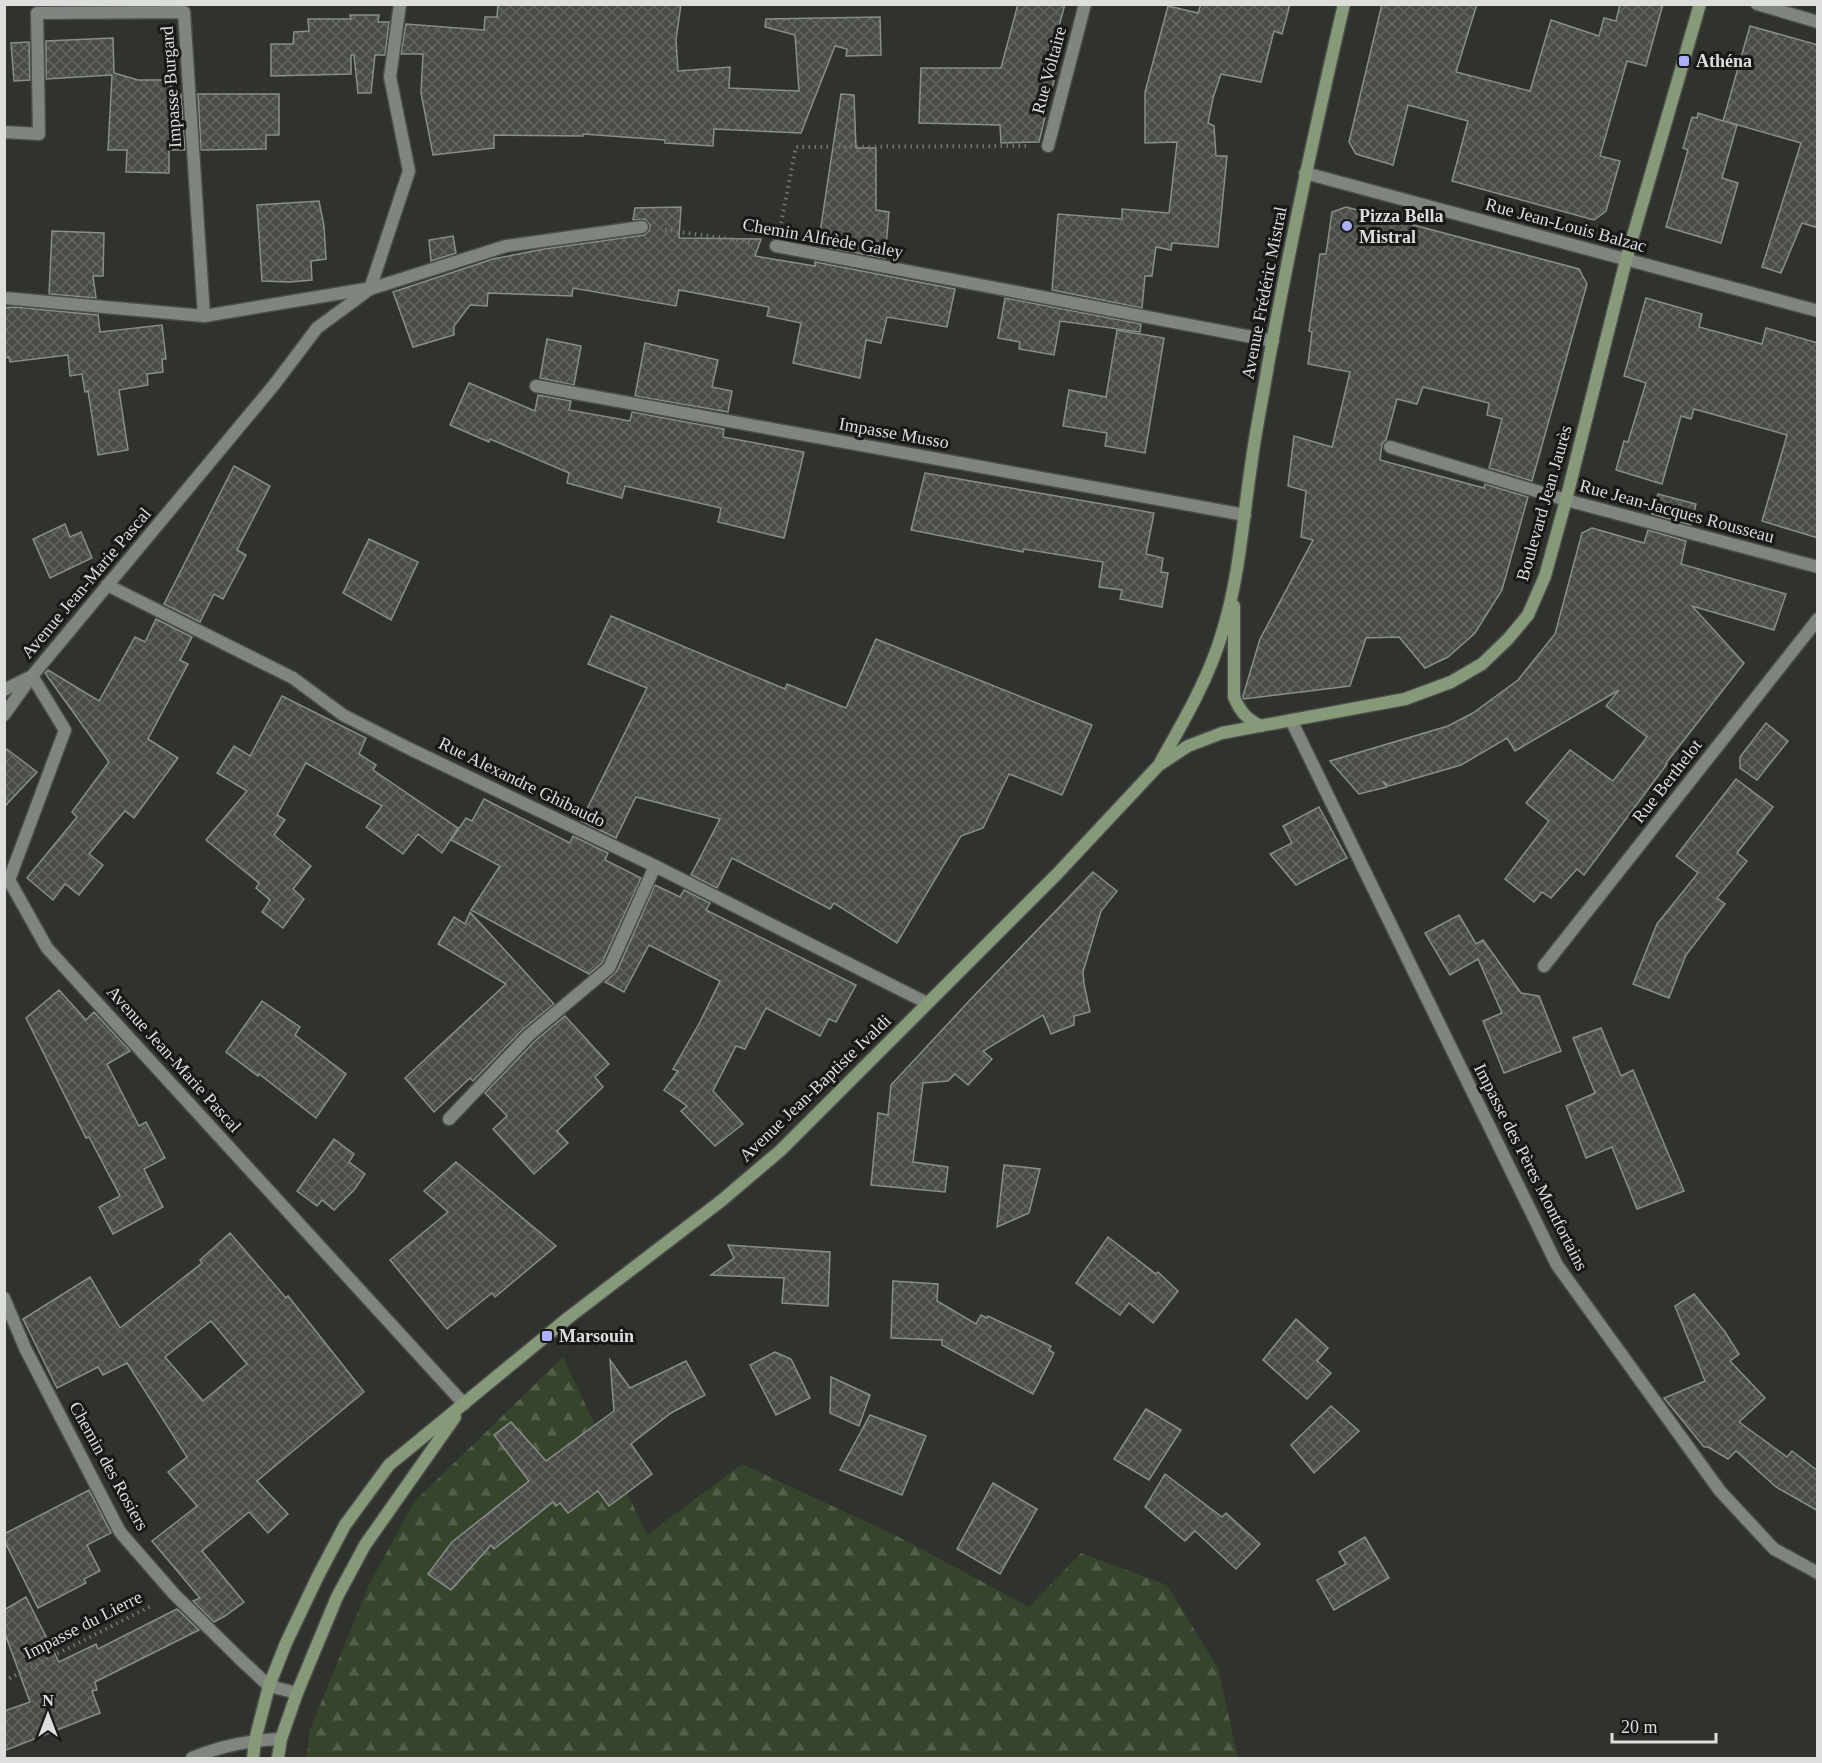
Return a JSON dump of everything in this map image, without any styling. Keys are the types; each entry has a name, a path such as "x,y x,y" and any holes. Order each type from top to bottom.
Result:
{"main road":[{"name":"Avenue Frédéric Mistral","path":"1160,765 1199,690 1223,633 1234,590 1252,459 1273,341 1305,173 1344,4"},
{"name":"Boulevard Jean Jaurès","path":"1160,765 1188,746 1222,733 1406,699 1451,682 1482,664 1508,639 1528,615 1545,576 1626,260 1700,4"},
{"name":"Avenue Frédéric Mistral","path":"1234,590 1234,697 1239,711 1261,726"},
{"name":"Avenue Jean-Baptiste Ivaldi","path":"253,1758 255,1740 269,1686 304,1605 345,1525 389,1465 561,1324 721,1201 781,1150 1057,874 1160,765"},
{"name":"Avenue Jean-Baptiste Ivaldi","path":"278,1758 281,1739 297,1693 337,1597 364,1545 464,1404"}],"street":[{"path":"370,289 409,171 390,77 400,4"},
{"name":"Rue Voltaire","path":"1048,146 1085,4"},
{"path":"1757,4 1818,22"},
{"name":"Impasse Burgard","path":"4,132 39,134 37,14 184,12 204,316"},
{"name":"Rue Jean-Louis Balzac","path":"1305,173 1818,311"},
{"path":"4,298 204,316 370,289 506,246 642,227"},
{"name":"Chemin Alfrède Galey","path":"776,246 1273,341"},
{"name":"Avenue Jean-Marie Pascal","path":"370,289 317,328 274,385 32,676 65,730 9,880 47,948 464,1404"},
{"name":"Impasse Musso","path":"536,387 1245,515"},
{"name":"Rue Jean-Jacques Rousseau","path":"1390,447 1566,500 1818,567"},
{"name":"Rue Alexandre Ghibaudo","path":"107,585 293,678 343,715 655,866 927,1003"},
{"name":"Rue Berthelot","path":"1545,966 1818,618"},
{"path":"4,690 32,676"},
{"path":"4,715 32,676"},
{"name":"Impasse des Pères Montfortains","path":"1291,720 1557,1265 1720,1491 1774,1549 1818,1573"},
{"path":"449,1119 529,1035 609,968 655,866"},
{"name":"Chemin des Rosiers","path":"4,1298 25,1348 120,1532 174,1594 269,1686"},
{"path":"269,1686 297,1693"},
{"path":"192,1758 255,1740 281,1739"}],"path":[{"path":"776,246 796,147 1048,146"},
{"name":"Chemin Alfrède Galey","path":"642,227 776,246"},
{"name":"Impasse du Lierre","path":"4,1681 174,1594"}],"green space":[{"path":"563,1357 647,1535 742,1464 897,1536 1029,1607 1081,1553 1167,1585 1218,1668 1238,1758 307,1758 309,1732 369,1585 414,1502"}],"building":[{"path":"498,4 681,4 676,40 678,71 730,67 729,88 799,91 795,35 765,27 766,19 880,17 881,55 846,56 847,49 835,46 801,133 714,129 713,146 583,134 583,136 494,135 494,148 433,155 421,93 423,54 401,54 406,24 484,30 485,17 497,17"},
{"path":"1018,4 1065,4 1056,37 1064,39 1039,142 1001,143 1000,125 919,123 921,68 1001,68"},
{"path":"1201,4 1290,4 1282,34 1274,31 1261,82 1221,74 1213,98 1208,123 1214,126 1216,156 1227,156 1218,247 1172,243 1171,250 1156,247 1152,276 1145,276 1142,308 1052,290 1058,214 1122,219 1122,209 1169,213 1177,142 1145,143 1145,92 1168,6 1198,13"},
{"path":"1382,4 1477,4 1456,72 1530,91 1551,20 1599,36 1604,18 1616,21 1620,4 1663,4 1646,66 1627,61 1600,156 1620,161 1606,211 1594,220 1452,181 1468,121 1408,105 1393,165 1356,154 1349,142"},
{"path":"350,15 379,15 378,22 389,22 385,55 375,55 371,93 358,93 354,55 351,55 351,74 271,76 271,44 293,44 294,32 309,31 308,19 351,19"},
{"path":"1750,26 1818,45 1818,228 1802,223 1781,273 1762,267 1801,143 1724,121 1737,125 1722,178 1738,183 1721,243 1666,227 1688,150 1683,148 1692,117 1697,118 1698,113 1723,121"},
{"path":"113,38 114,73 138,80 171,80 171,94 181,94 185,150 169,150 169,173 126,172 127,150 108,150 112,75 46,79 46,41"},
{"path":"29,42 30,80 14,81 11,43"},
{"path":"198,94 279,94 279,135 266,135 266,149 201,150"},
{"path":"841,94 854,95 856,148 876,148 876,210 889,212 885,258 818,246"},
{"path":"319,201 324,226 326,259 311,261 312,280 262,281 257,205"},
{"path":"681,207 679,238 761,239 755,256 815,266 815,262 955,289 947,327 887,317 881,343 866,340 860,378 793,363 801,323 767,316 769,307 679,290 676,306 573,288 572,296 488,293 487,306 470,305 454,326 454,335 413,347 393,292 493,259 544,249 644,235 649,231 650,225 645,219 633,220 635,208"},
{"path":"1346,207 1579,269 1587,284 1532,481 1489,468 1502,419 1487,415 1489,403 1423,387 1417,404 1397,399 1386,440 1382,444 1380,460 1484,488 1485,484 1528,497 1502,590 1475,633 1448,657 1425,668 1399,637 1366,638 1350,686 1244,699 1260,639 1313,540 1301,537 1306,491 1288,486 1294,436 1332,447 1350,372 1308,364 1312,332 1309,331 1320,254 1326,254 1332,212"},
{"path":"52,231 104,233 103,276 93,276 96,298 49,294"},
{"path":"453,236 456,253 431,261 429,240"},
{"path":"1005,298 1141,324 1140,332 1060,321 1054,355 1019,349 1020,342 998,338"},
{"path":"1646,298 1702,314 1699,327 1762,344 1766,328 1818,343 1818,538 1762,521 1787,435 1694,409 1691,419 1681,416 1662,484 1616,470 1624,441 1628,442 1646,383 1624,376"},
{"path":"15,307 98,315 100,332 162,325 166,359 162,359 163,372 147,374 148,385 119,390 128,450 98,455 88,391 85,392 82,374 70,376 68,355 10,362 9,357 4,358 4,308"},
{"path":"1117,330 1164,338 1145,453 1105,446 1107,433 1063,426 1069,390 1106,397"},
{"path":"547,339 581,346 574,385 540,378"},
{"path":"645,343 718,360 712,387 732,391 728,412 635,396"},
{"path":"469,383 535,411 538,395 571,401 569,410 630,421 632,412 724,429 723,437 804,452 784,538 718,522 721,508 625,486 622,498 567,483 569,473 490,439 489,442 450,425"},
{"path":"234,466 270,486 237,550 246,555 223,599 214,594 200,622 164,604"},
{"path":"925,473 1154,513 1146,554 1163,558 1161,572 1168,573 1162,607 1120,599 1122,590 1099,587 1103,562 1024,549 1023,552 911,530"},
{"path":"1658,494 1696,504 1691,525 1652,514"},
{"path":"65,524 70,537 81,532 92,558 50,578 33,539"},
{"path":"1592,528 1644,543 1648,530 1686,541 1681,564 1786,594 1774,630 1692,606 1744,663 1666,763 1584,875 1577,869 1551,898 1542,892 1534,902 1505,879 1549,821 1526,803 1570,750 1613,781 1647,737 1606,706 1619,690 1515,751 1507,738 1461,765 1389,786 1383,781 1387,787 1359,794 1330,761 1448,726 1473,713 1518,680 1555,634 1582,533"},
{"path":"369,539 418,562 391,620 343,593"},
{"path":"611,616 785,689 787,684 846,708 876,639 1092,725 1062,795 1009,774 983,828 961,836 897,943 834,903 830,909 732,858 717,888 691,875 720,819 636,797 616,838 581,821 647,688 588,664"},
{"path":"156,619 192,637 180,660 188,664 148,739 178,758 134,818 125,811 89,854 103,865 79,895 65,884 53,900 27,878 77,817 72,812 109,762 45,673 48,670 99,701 135,637 145,642"},
{"path":"282,696 366,738 359,754 376,765 373,770 458,828 442,853 418,834 403,854 366,827 382,806 306,763 277,815 285,820 274,835 311,866 293,889 304,899 283,928 262,912 270,900 256,888 259,883 206,840 247,791 217,773 234,746 250,756"},
{"path":"1766,723 1788,741 1757,780 1740,768 1740,757"},
{"path":"4,747 37,772 4,807"},
{"path":"1736,779 1773,807 1737,853 1747,861 1717,898 1725,904 1686,955 1669,998 1633,984 1657,924 1698,873 1676,856"},
{"path":"484,799 570,843 573,836 608,853 605,860 641,878 602,963 589,974 471,910 500,866 451,840 466,818 472,821"},
{"path":"1319,807 1347,858 1296,885 1270,854 1292,843 1283,826"},
{"path":"1093,872 1117,891 1101,911 1083,972 1090,1012 1074,1016 1074,1025 1051,1034 1043,1015 983,1051 992,1059 968,1085 955,1074 948,1081 923,1083 913,1162 948,1167 945,1192 871,1185 878,1113 888,1115 891,1085"},
{"path":"655,885 680,897 684,890 710,903 706,910 856,985 836,1022 829,1019 820,1036 766,1008 745,1049 736,1046 713,1091 743,1124 715,1146 681,1111 687,1106 664,1090 678,1071 673,1069 720,981 649,945 624,992 605,982 617,971"},
{"path":"470,912 554,1004 523,1029 473,1081 470,1078 434,1112 405,1078 506,984 438,944 454,917 465,924"},
{"path":"1459,915 1476,944 1483,940 1521,993 1539,996 1561,1051 1504,1073 1483,1021 1502,1013 1478,959 1450,975 1425,933"},
{"path":"59,990 86,1020 94,1012 130,1051 107,1064 139,1126 146,1122 165,1158 144,1169 163,1207 113,1234 99,1207 120,1196 89,1137 86,1138 26,1018"},
{"path":"262,1001 300,1027 295,1035 346,1074 316,1118 226,1052"},
{"path":"565,1016 609,1064 595,1077 603,1087 557,1131 568,1143 534,1174 493,1129 507,1116 485,1093 535,1041"},
{"path":"1601,1028 1621,1076 1633,1070 1684,1191 1637,1209 1612,1147 1586,1158 1566,1106 1595,1093 1573,1038"},
{"path":"334,1139 354,1154 349,1162 365,1174 354,1190 334,1210 322,1200 317,1206 297,1191"},
{"path":"456,1162 556,1246 495,1297 492,1293 447,1329 390,1260 448,1212 424,1191"},
{"path":"1004,1165 1040,1169 1029,1213 997,1227"},
{"path":"230,1233 286,1298 288,1296 364,1392 257,1481 288,1514 268,1533 249,1512 202,1551 244,1602 214,1622 193,1601 200,1598 152,1541 197,1506 168,1472 187,1457 127,1363 103,1375 98,1367 57,1388 23,1319 90,1277 120,1328 202,1263 200,1260","holes":["211,1321 247,1364 203,1401 165,1357"]},
{"path":"1108,1237 1156,1274 1158,1272 1178,1291 1153,1323 1129,1303 1120,1315 1076,1283"},
{"path":"728,1245 830,1252 828,1306 782,1303 784,1278 711,1275 734,1258"},
{"path":"893,1281 938,1284 937,1301 976,1324 981,1315 987,1318 988,1316 1051,1346 1049,1350 1054,1353 1033,1394 942,1345 942,1340 891,1338"},
{"path":"1694,1294 1725,1332 1739,1354 1730,1361 1765,1398 1739,1422 1787,1457 1792,1451 1818,1471 1818,1511 1776,1487 1736,1451 1728,1459 1704,1447 1664,1398 1705,1381 1675,1306"},
{"path":"1296,1319 1328,1348 1317,1361 1331,1373 1307,1399 1263,1360"},
{"path":"775,1352 791,1359 810,1398 776,1415 750,1365"},
{"path":"610,1360 630,1388 686,1361 705,1395 671,1413 631,1444 652,1474 609,1506 598,1491 568,1513 560,1503 556,1506 553,1502 494,1549 491,1545 451,1590 428,1574 452,1542 529,1481 494,1435 511,1422 546,1461 614,1411"},
{"path":"831,1377 870,1395 859,1426 830,1413"},
{"path":"1331,1406 1359,1431 1314,1473 1291,1445"},
{"path":"1146,1409 1181,1430 1149,1480 1114,1459"},
{"path":"870,1415 926,1436 902,1495 840,1470"},
{"path":"1165,1474 1222,1517 1226,1513 1260,1544 1236,1569 1195,1531 1185,1541 1145,1507"},
{"path":"993,1483 1037,1509 1000,1574 957,1549"},
{"path":"89,1490 111,1533 87,1545 100,1571 84,1579 86,1583 38,1608 4,1540 4,1534"},
{"path":"1365,1537 1389,1578 1334,1610 1317,1580 1346,1564 1339,1552"},
{"path":"26,1597 59,1662 96,1644 98,1649 177,1609 199,1630 95,1682 97,1690 92,1691 100,1713 4,1751 4,1711 30,1702 4,1631 4,1610"}],"place":[{"name":"Athéna","path":"1684,61"},
{"name":"Pizza Bella Mistral","path":"1347,226"},
{"name":"Marsouin","path":"547,1336"}]}
